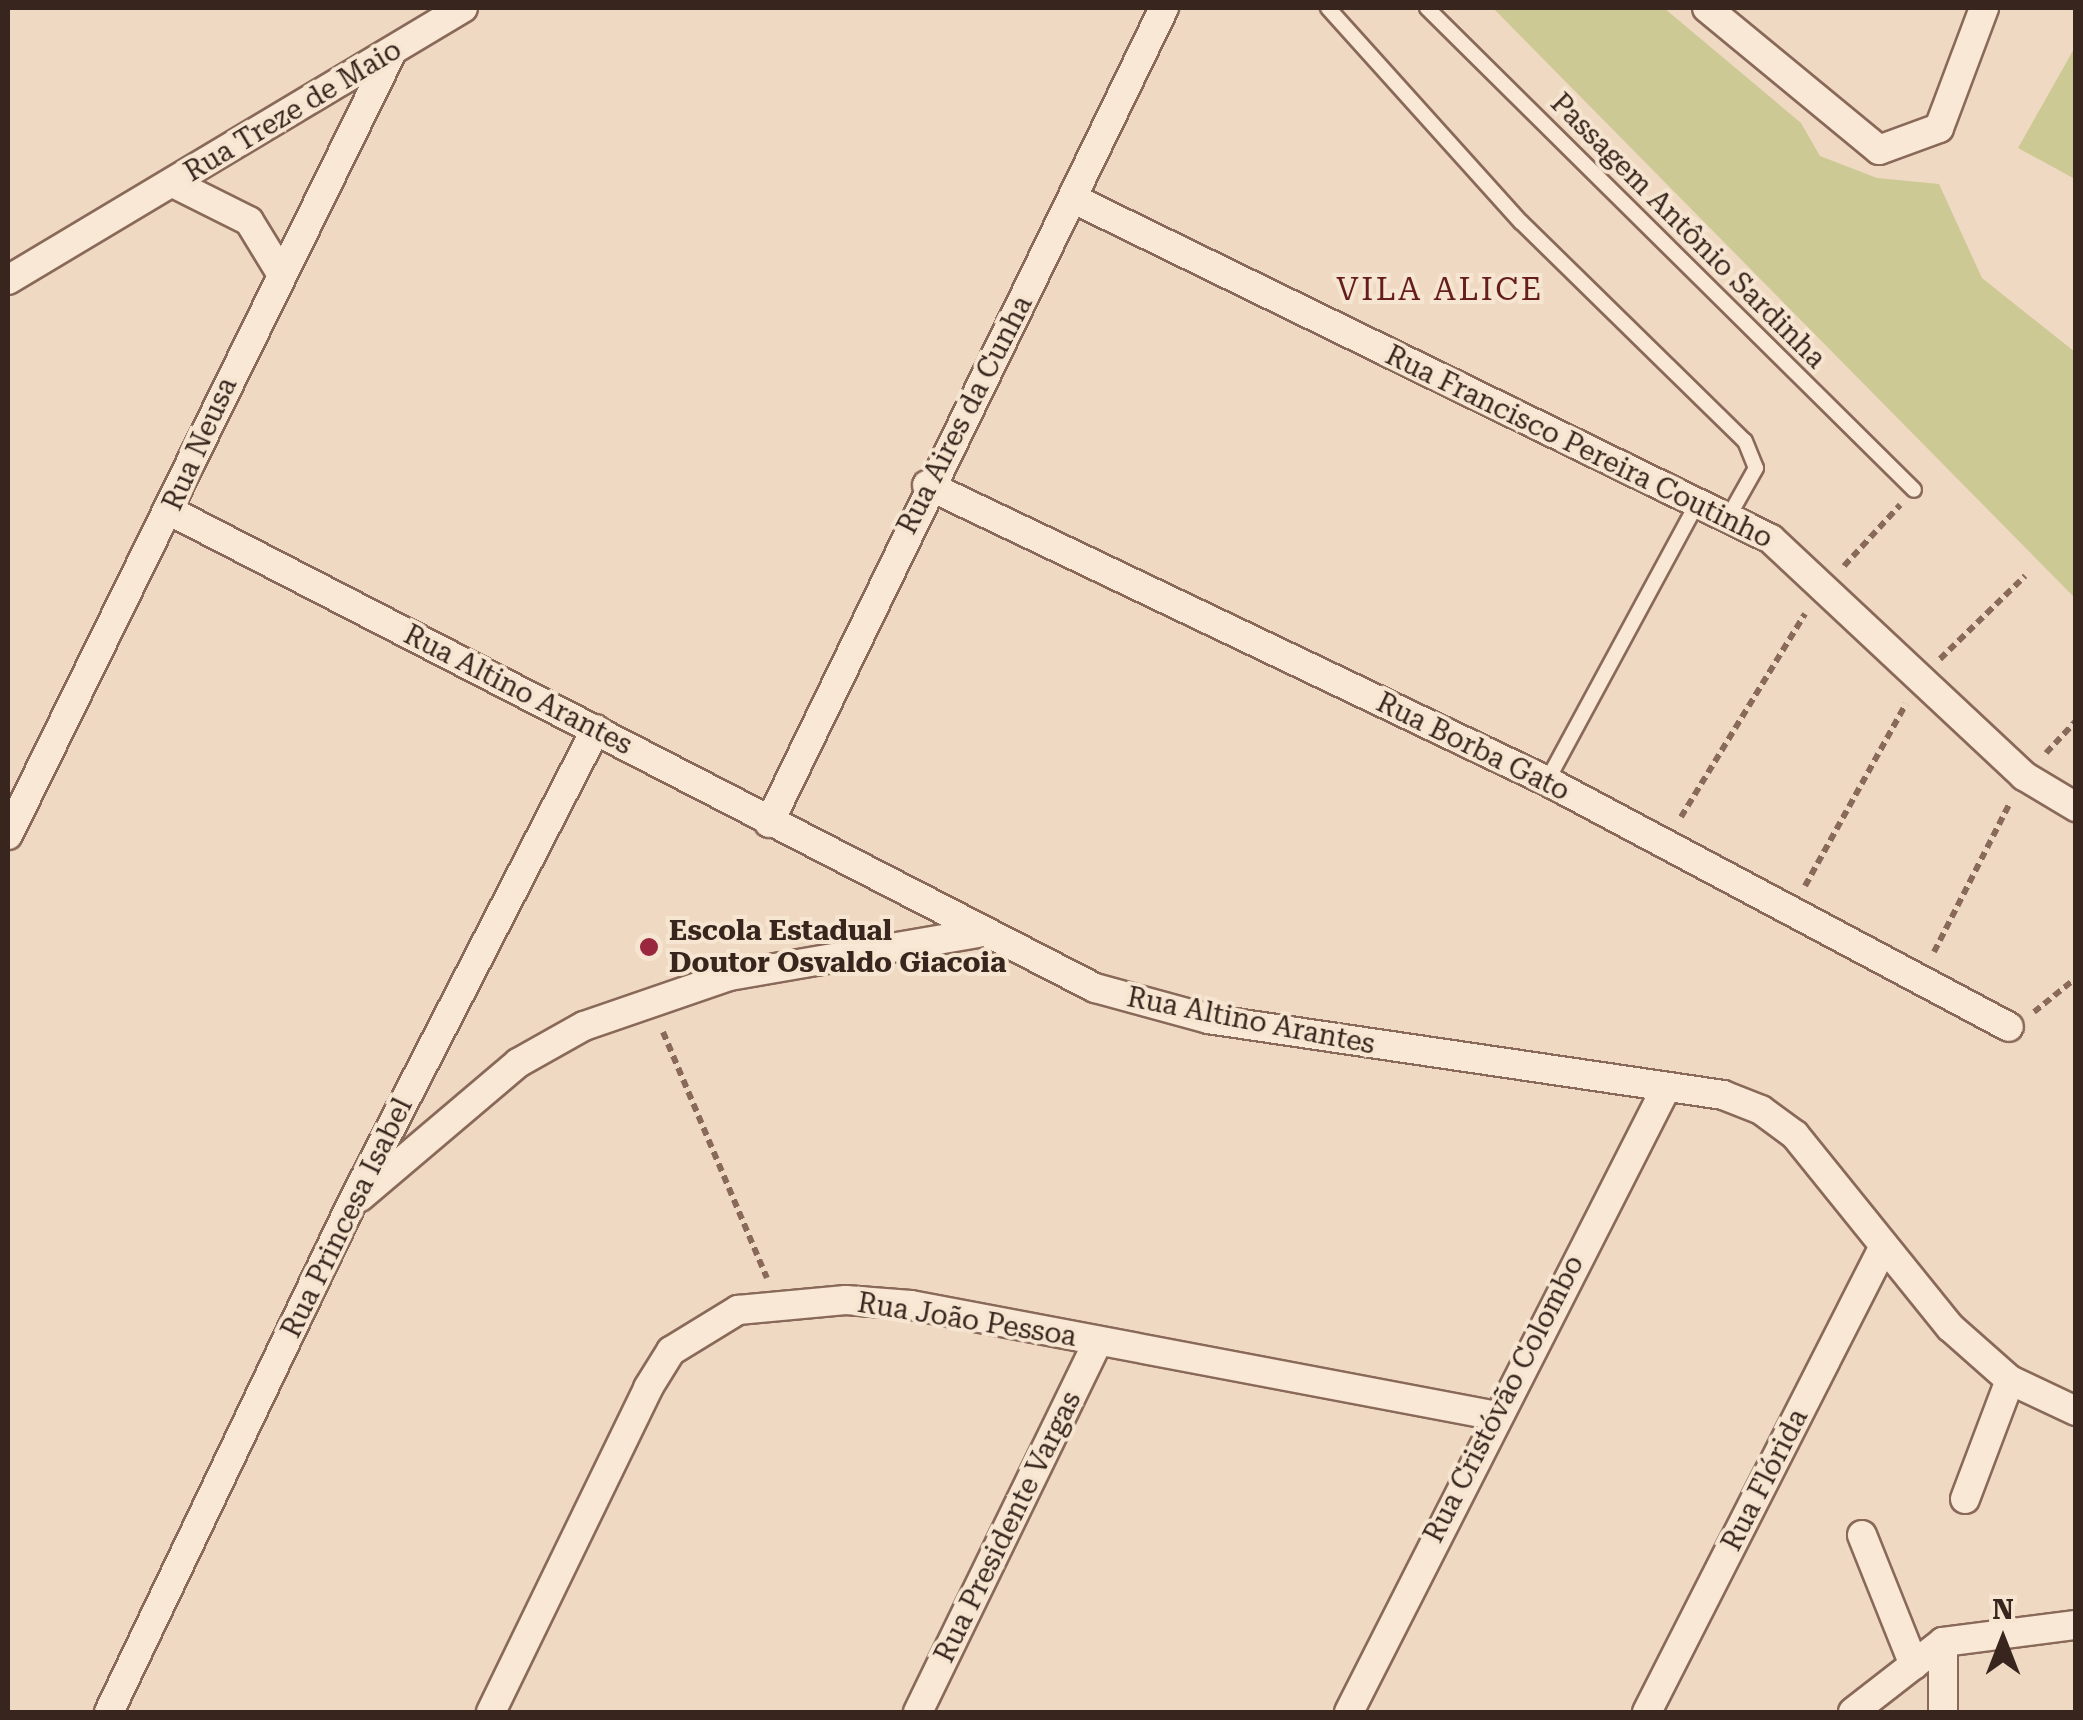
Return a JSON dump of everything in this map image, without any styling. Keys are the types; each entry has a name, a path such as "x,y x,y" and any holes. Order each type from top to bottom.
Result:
{"street":[{"name":"Rua Treze de Maio","path":"8,280 463,8"},
{"name":"Rua Aires da Cunha","path":"769,824 927,484 1076,200 1164,8"},
{"path":"1707,8 1879,150 1939,128 1984,8"},
{"name":"Rua Neusa","path":"8,834 170,512 279,270 392,52"},
{"name":"Rua Treze de Maio","path":"173,183 249,222 279,270"},
{"name":"Rua Francisco Pereira Coutinho","path":"1076,200 1697,504 1729,516 1826,585 2024,776 2076,808"},
{"name":"Rua Borba Gato","path":"927,484 1547,781 2009,1028"},
{"name":"Rua Altino Arantes","path":"170,512 596,730 977,933 1095,988 1208,1019 1723,1094 1795,1136 1950,1327 2010,1380 2076,1410"},
{"name":"Rua Princesa Isabel","path":"109,1712 351,1205 596,730"},
{"path":"351,1205 518,1063 650,998 977,933"},
{"name":"Rua Cristóvão Colombo","path":"1348,1712 1492,1414 1666,1088"},
{"name":"Rua Flórida","path":"1647,1712 1883,1248"},
{"name":"Rua João Pessoa","path":"491,1712 671,1351 702,1325 778,1304 911,1305 1492,1414"},
{"name":"Rua Presidente Vargas","path":"918,1712 1098,1341"},
{"path":"1965,1500 2010,1380"},
{"path":"1862,1536 1914,1665"},
{"path":"1852,1712 1943,1642 2076,1624"},
{"path":"1943,1642 1943,1712"}],"lane":[{"path":"1328,8 1521,222 1745,441 1756,468 1729,516"},
{"name":"Passagem Antônio Sardinha","path":"1427,8 1914,490"},
{"path":"1547,781 1697,504"}],"path":[{"path":"1666,844 1826,585 1914,490"},
{"path":"1792,909 1921,677 2025,576"},
{"path":"1920,980 2024,776 2076,721"},
{"path":"2009,1028 2076,978"},
{"path":"650,998 778,1304"}],"shaded area":[{"path":"1493,8 1664,8 1801,123 1820,156 1877,178 1939,184 1982,278 2075,352 2075,598"},
{"path":"2075,47 2075,179 2018,148"}],"place":[{"name":"Escola Estadual Doutor Osvaldo Giacoia","path":"649,947"}],"district":[{"name":"VILA ALICE","path":"1440,289"}]}
